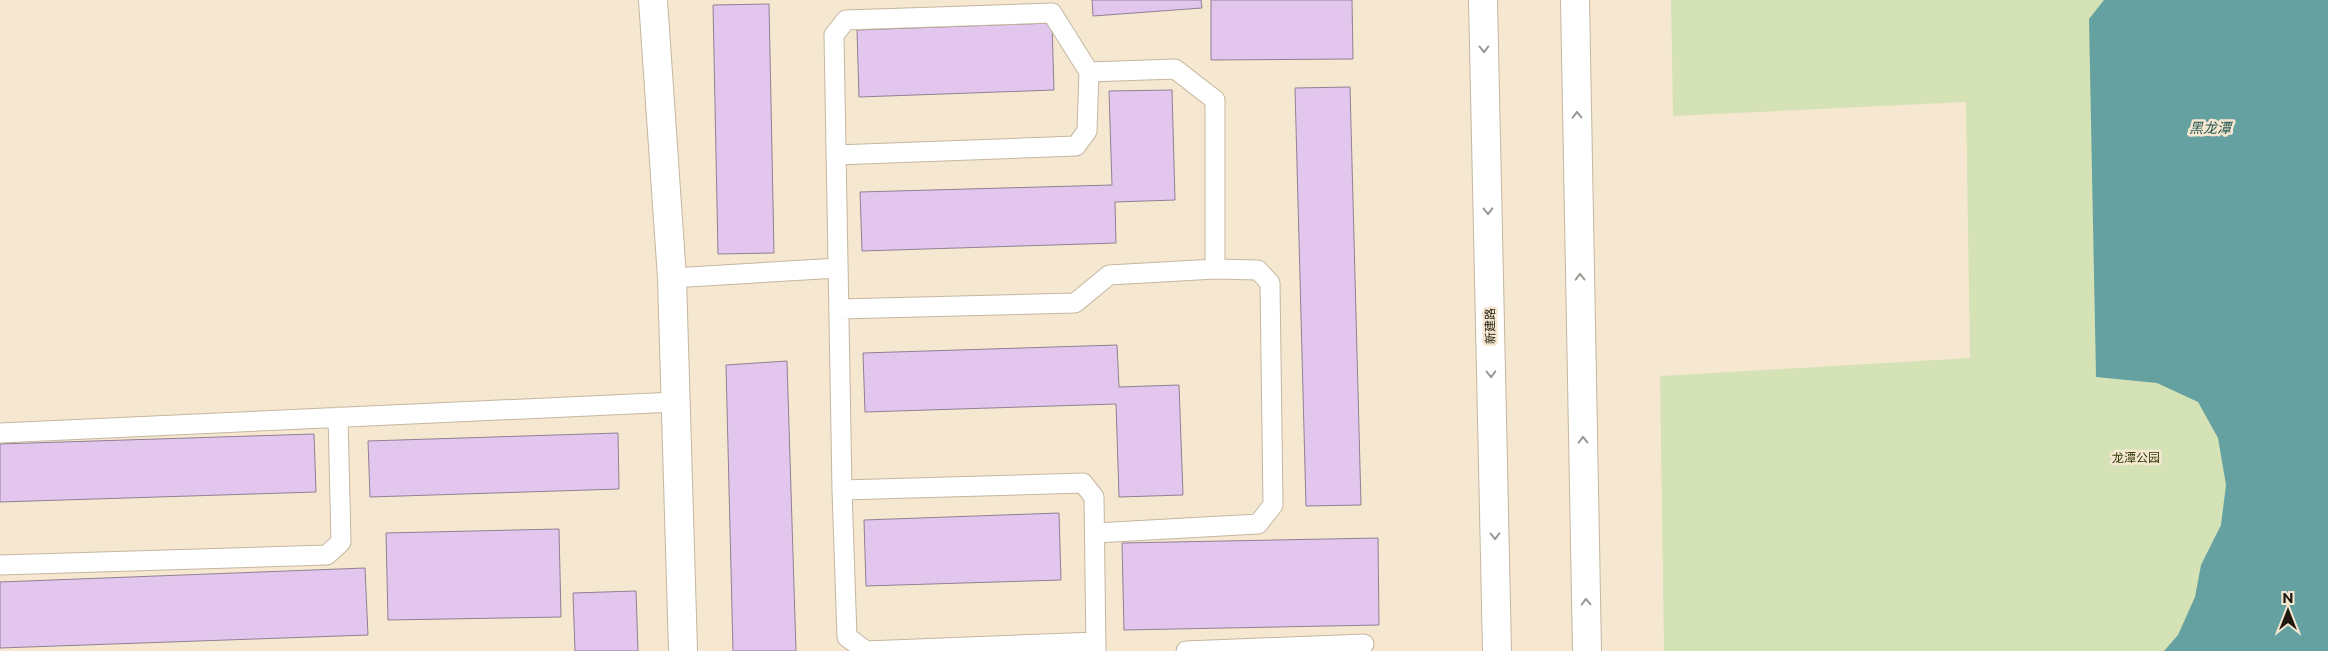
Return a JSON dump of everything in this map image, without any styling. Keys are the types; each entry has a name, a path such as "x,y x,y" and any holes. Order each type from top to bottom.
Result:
{"main road":[{"path":"653,0 672,278 683,651"},
{"name":"新建路","path":"1483,0 1497,651"},
{"path":"1575,0 1587,651"}],"lane":[{"path":"836,155 1076,146 1088,131 1089,72 1052,12 846,20 834,35 836,155 838,268 839,309 842,490 847,637 866,651 1096,647 1094,497 1083,483 842,490"},
{"path":"1089,72 1175,69 1215,100 1215,269"},
{"path":"672,278 838,268"},
{"path":"839,309 1075,303 1109,275 1215,269 1258,270 1270,283 1274,505 1258,524 1095,533"},
{"path":"0,433 675,402"},
{"path":"0,565 328,555 341,542 338,417"},
{"path":"1186,651 1364,644"}],"green space":[{"name":"龙潭公园","path":"1671,0 2328,0 2328,651 1664,651 1660,376 1970,358 1966,102 1673,116"}],"water":[{"name":"黑龙潭","path":"2104,0 2328,0 2328,651 2164,651 2178,635 2195,597 2201,565 2221,525 2226,485 2218,438 2198,402 2157,383 2096,377 2089,19"}],"building":[{"path":"1092,0 1201,0 1202,8 1093,16"},
{"path":"1211,0 1352,0 1353,59 1211,60"},
{"path":"769,4 774,253 718,254 713,5"},
{"path":"1052,23 1054,90 859,97 857,30"},
{"path":"1350,87 1361,505 1306,506 1295,88"},
{"path":"1172,90 1175,200 1115,202 1116,243 862,251 860,192 1112,185 1109,91"},
{"path":"1117,345 1119,387 1179,385 1183,495 1119,497 1116,404 865,412 863,353"},
{"path":"787,361 796,651 733,651 726,365"},
{"path":"618,433 619,489 370,497 368,441"},
{"path":"314,434 316,492 0,502 0,444"},
{"path":"1059,513 1061,580 866,586 864,520"},
{"path":"559,529 561,617 388,620 386,533"},
{"path":"1378,538 1379,625 1124,630 1122,543"},
{"path":"365,568 368,635 0,648 0,582"},
{"path":"636,591 638,651 575,651 573,593"}]}
